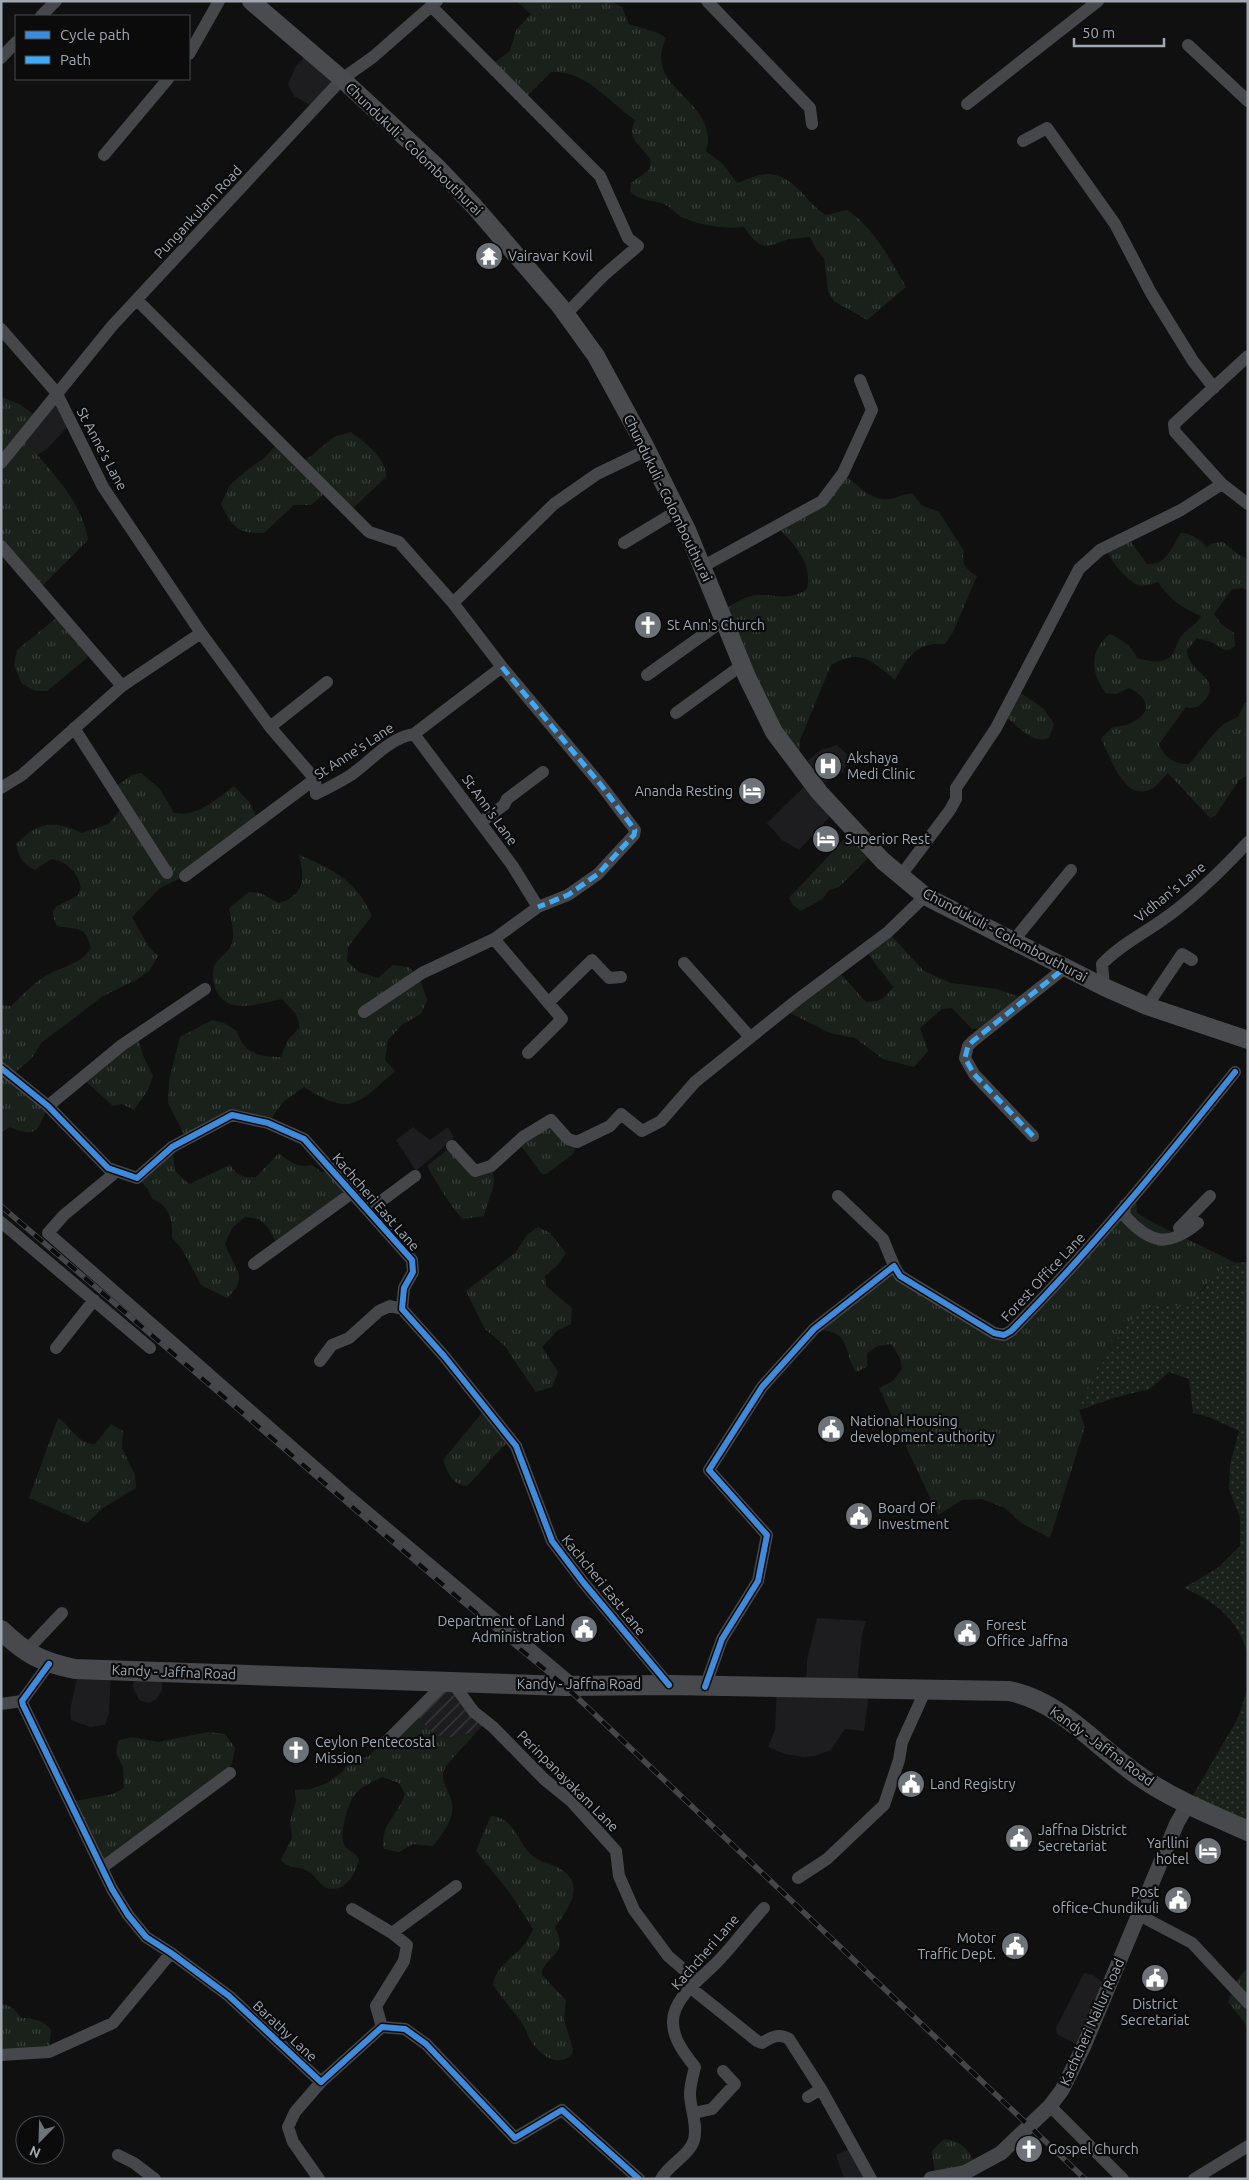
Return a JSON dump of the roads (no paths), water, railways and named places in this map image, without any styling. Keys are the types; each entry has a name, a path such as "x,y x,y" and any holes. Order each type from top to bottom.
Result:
{"highway":[{"name":"Kandy - Jaffna Road","path":"1,1630 25,1652 49,1664 75,1669 575,1686 669,1684 705,1687 1009,1691 1028,1695 1071,1721 1142,1779 1188,1804 1248,1831"}],"main road":[{"name":"Chundukuli - Colombouthurai","path":"252,1 342,79 474,206 566,314 596,356 647,450 677,511 742,665 774,732 819,792 883,861 902,874 925,896 1104,987 1147,1006 1248,1040"}],"street":[{"path":"42,15 56,1"},
{"path":"190,52 219,1"},
{"path":"707,1 810,108 812,124"},
{"path":"967,104 1098,1"},
{"path":"434,4 600,176 628,238 638,246 603,276 566,314"},
{"name":"Pungankulam Road","path":"1,463 56,392 137,300 342,79 373,57 434,4"},
{"path":"1,58 15,43"},
{"path":"1188,44 1248,101"},
{"path":"104,155 167,80"},
{"path":"1023,141 1048,128 1115,224 1151,293 1192,361 1214,388"},
{"path":"137,300 369,532 399,542 454,602 502,667 601,785 635,830 634,835 598,874 568,895 538,907 494,939 422,974 364,1012"},
{"name":"St Anne's Lane","path":"1,329 56,392 103,487 201,633 270,727 315,779 316,794 351,775 391,744 406,735 414,734 502,667"},
{"path":"1248,356 1174,424 1175,432 1222,484 1248,504"},
{"path":"702,567 822,501 843,473 872,410 860,380"},
{"path":"454,602 554,504 598,474 647,450"},
{"path":"902,874 950,810 956,799 956,788 996,728 1078,569 1100,550 1181,510 1222,484"},
{"path":"624,543 677,511"},
{"path":"1,546 122,686"},
{"path":"648,675 724,620"},
{"path":"1,788 22,775 122,686 201,633"},
{"path":"676,713 742,665"},
{"path":"270,727 327,682"},
{"path":"74,728 167,873"},
{"name":"St Ann's Lane","path":"414,734 481,822 538,907"},
{"path":"481,822 504,805 506,799 544,772"},
{"path":"185,876 315,779"},
{"name":"Vidhan's Lane","path":"1104,987 1102,964 1112,953 1163,920 1227,864 1248,842"},
{"path":"1014,940 1071,870"},
{"path":"452,1146 475,1171 491,1166 523,1137 551,1120 568,1139 577,1142 610,1126 621,1114 642,1131 660,1121 695,1082 750,1037 888,932 925,896"},
{"path":"494,939 562,1020 528,1053"},
{"path":"1147,1006 1182,954 1192,960"},
{"path":"548,1003 592,960 609,978 621,977"},
{"path":"684,963 750,1037"},
{"path":"1033,1136 974,1074 965,1058 968,1046 972,1041 1066,966"},
{"path":"48,1106 122,1045 205,989"},
{"name":"Kachcheri East Lane","path":"1,1068 48,1106 108,1168 137,1178 172,1147 232,1115 268,1123 304,1139 412,1260 413,1272 404,1288 402,1309 444,1356 516,1446 552,1541 583,1582 669,1684"},
{"name":"Forest Office Lane","path":"894,1266 900,1276 906,1280 994,1333 1004,1335 1011,1331 1059,1283 1235,1072"},
{"path":"116,1172 64,1215 48,1233 346,1494 575,1686"},
{"path":"369,1210 415,1176"},
{"path":"254,1264 352,1194"},
{"path":"705,1687 722,1640 758,1582 767,1535 710,1470 762,1387 814,1329 894,1266 883,1239 838,1196"},
{"path":"1173,1240 1178,1230 1210,1196"},
{"path":"1126,1205 1124,1215 1133,1226 1151,1238 1164,1241 1173,1240 1198,1223"},
{"path":"1,1222 150,1348"},
{"path":"56,1348 94,1300"},
{"path":"320,1361 332,1345 349,1338 379,1311 390,1306 402,1309"},
{"path":"25,1652 62,1613"},
{"path":"1,1704 22,1701 49,1664"},
{"path":"385,1743 450,1682"},
{"name":"Perinpanayakam Lane","path":"450,1682 474,1712 493,1728 544,1779 571,1801 616,1851 618,1876 634,1910 668,1956 694,1984 757,2041 762,2043 773,2037 783,2036 789,2039 821,2089"},
{"path":"798,1878 827,1859 884,1805 899,1760 902,1742 926,1689"},
{"name":"Barathy Lane","path":"22,1701 30,1721 128,1916 146,1937 229,1996 321,2082 382,2027"},
{"path":"103,1867 230,1773"},
{"name":"Kachcheri Nallur Road","path":"931,2179 964,2173 994,2157 1050,2106 1062,2090 1083,2048 1177,1823 1188,1804"},
{"path":"392,1933 456,1886"},
{"name":"Kachcheri Lane","path":"661,2179 664,2172 688,2150 694,2140 694,2113 690,2093 695,2066 679,2046 674,2030 674,2014 694,1984 719,1960 764,1908"},
{"path":"352,1909 392,1933 407,1945 404,1961 376,2006 382,2027 405,2029 426,2044 515,2138 562,2110 639,2179"},
{"path":"1139,1915 1192,1943 1248,2003"},
{"path":"1,2056 49,2052 114,2023 171,1953"},
{"path":"694,2113 712,2109 735,2084 723,2071"},
{"path":"319,2179 293,2142 288,2127 295,2112 321,2082"},
{"path":"808,2097 821,2089 871,2179"},
{"path":"1050,2106 1122,2179"},
{"path":"1194,2179 1248,2146"},
{"path":"118,2155 134,2163 155,2179"}],"railway":[{"path":"1,1206 462,1601 565,1686 1085,2179"}],"place":[{"name":"Vairavar Kovil","path":"489,256"},
{"name":"St Ann's Church","path":"648,625"},
{"name":"Akshaya Medi Clinic","path":"828,766"},
{"name":"Ananda Resting","path":"752,791"},
{"name":"Superior Rest","path":"826,839"},
{"name":"National Housing development authority","path":"831,1429"},
{"name":"Board Of Investment","path":"859,1516"},
{"name":"Department of Land Administration","path":"584,1629"},
{"name":"Forest Office Jaffna","path":"967,1633"},
{"name":"Ceylon Pentecostal Mission","path":"296,1750"},
{"name":"Land Registry","path":"911,1784"},
{"name":"Jaffna District Secretariat","path":"1019,1838"},
{"name":"Yarllini hotel","path":"1208,1851"},
{"name":"Post office-Chundikuli","path":"1178,1900"},
{"name":"Motor Traffic Dept.","path":"1015,1946"},
{"name":"District Secretariat","path":"1155,1978"},
{"name":"Gospel Church","path":"1029,2149"}]}
